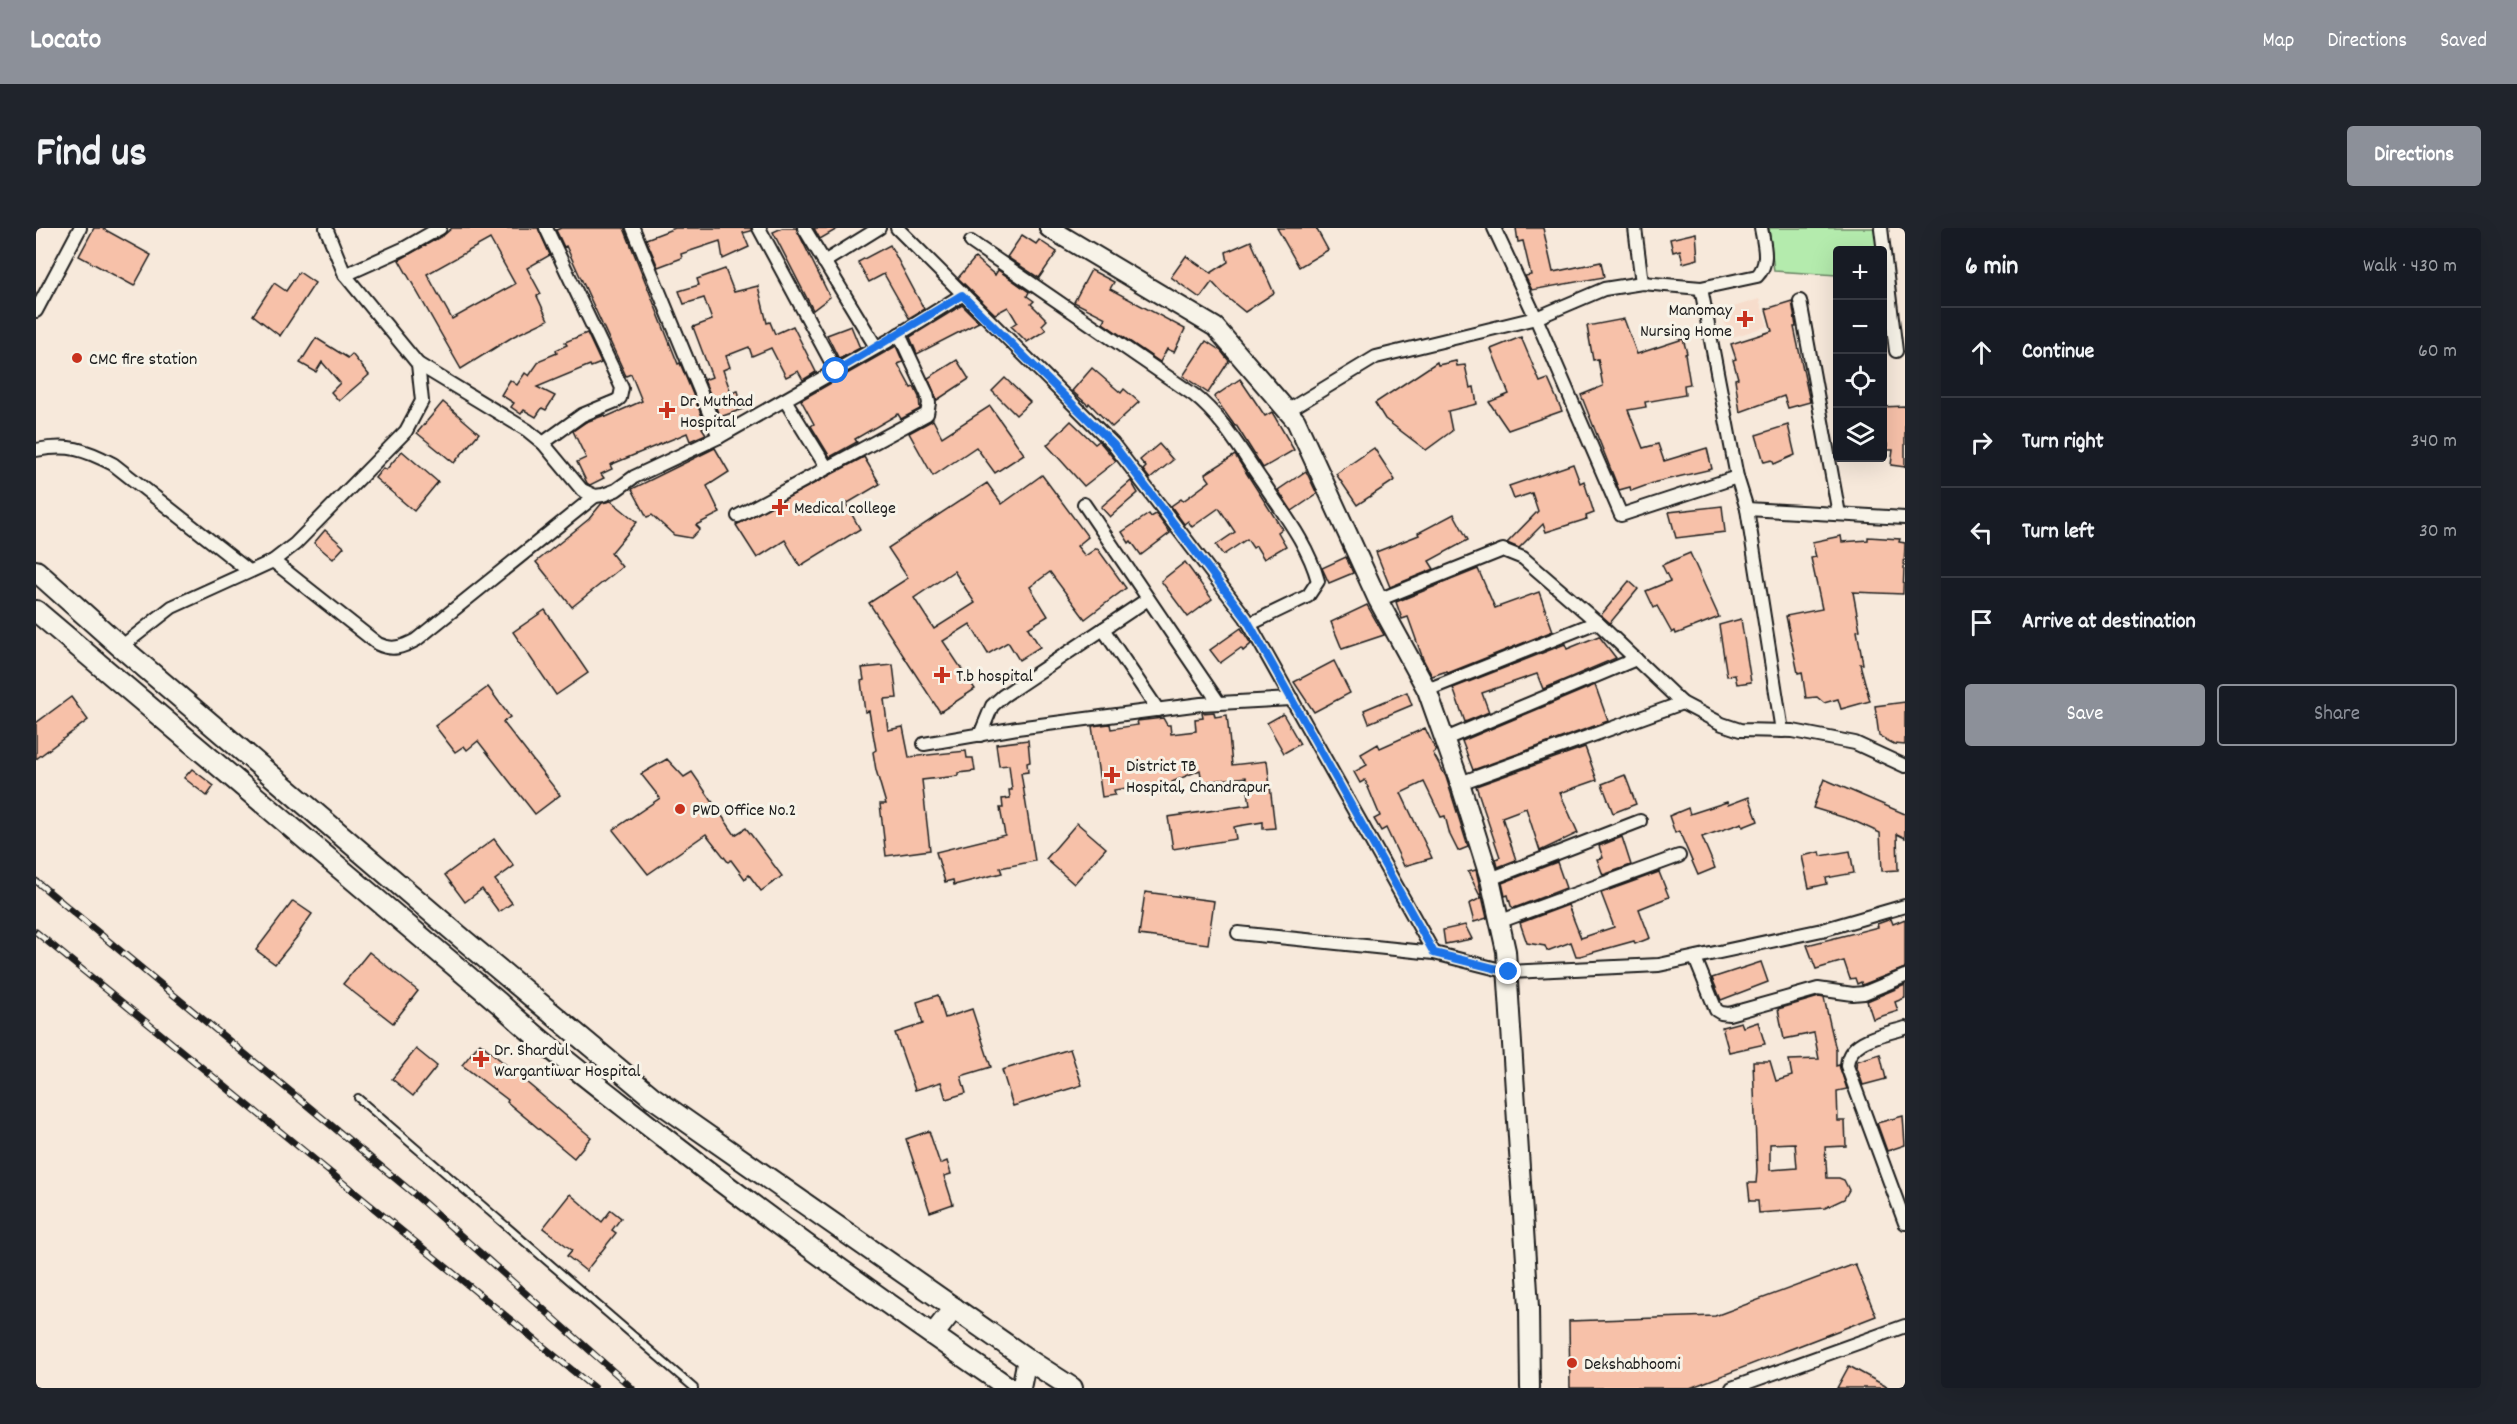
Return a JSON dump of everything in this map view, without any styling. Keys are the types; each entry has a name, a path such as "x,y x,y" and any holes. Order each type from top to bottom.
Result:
{"main road":[{"path":"1057,230 1215,327 1296,421 1378,600 1427,690 1460,783 1490,879 1501,921 1509,972 1528,1295 1530,1388"},
{"path":"36,571 121,647 484,957 652,1097 1072,1388"},
{"path":"36,612 533,1035 717,1180 1009,1388"},
{"path":"468,978 484,957"},
{"path":"933,1335 954,1308"},
{"path":"1021,1388 1027,1359"}],"street":[{"path":"36,311 80,228"},
{"path":"326,228 345,275 418,364 516,423 543,443 582,490 595,495"},
{"path":"345,275 405,248 440,228"},
{"path":"543,443 582,415 616,401 620,398 622,388 546,228"},
{"path":"633,228 719,437"},
{"path":"759,228 836,371"},
{"path":"804,228 876,348"},
{"path":"824,262 879,228"},
{"path":"897,228 1113,444 1250,624 1434,953"},
{"path":"1494,228 1536,318 1621,515 1737,477"},
{"path":"1635,228 1642,283"},
{"path":"1287,411 1376,357 1536,318 1604,289 1642,283 1701,288 1757,276 1765,266 1766,258 1761,228"},
{"path":"1881,228 1896,351"},
{"path":"970,242 1194,395 1209,408 1226,429 1302,541 1318,581 1308,596 1250,624"},
{"path":"1701,288 1737,477 1747,509 1782,731"},
{"path":"273,561 378,644 388,649 417,640 595,495 616,490 634,477 719,437 876,348 962,295"},
{"path":"1800,301 1839,514"},
{"path":"738,516 927,414 930,403 927,394 899,334"},
{"path":"121,647 172,607 273,561 295,544 406,431 422,401 418,364"},
{"path":"785,400 827,468"},
{"path":"36,450 68,446 94,454 113,464 249,571"},
{"path":"1084,504 1219,703"},
{"path":"1747,509 1905,518"},
{"path":"1378,600 1503,550 1523,558 1597,622 1683,703 1722,724 1740,730 1793,731 1856,743 1905,766"},
{"path":"980,735 992,706 1003,696 1148,599"},
{"path":"1427,690 1597,622"},
{"path":"1103,629 1158,710"},
{"path":"1443,740 1636,659"},
{"path":"924,744 1158,710 1219,703 1292,699"},
{"path":"1460,783 1683,703"},
{"path":"1490,879 1640,821"},
{"path":"1501,921 1679,856"},
{"path":"1238,933 1434,953 1509,972 1659,965 1822,930 1905,906"},
{"path":"1695,958 1716,1010 1729,1014 1818,989 1853,994 1864,993 1905,976"},
{"path":"1905,1028 1851,1049 1847,1058 1847,1066 1905,1223"},
{"path":"1732,1388 1905,1326"}],"lane":[{"path":"358,1098 694,1388"}],"shaded area":[{"name":"Manomay Nursing Home","path":"1759,299 1768,326 1730,338 1721,311"}],"green space":[{"path":"1769,228 1874,228 1876,246 1833,246 1833,275 1774,271"}],"building":[{"path":"94,228 102,228 151,255 134,286 79,256"},
{"path":"452,228 538,228 550,255 527,268 541,294 537,296 548,320 514,336 461,369 399,260 444,235","holes":["490,239 515,284 452,319 427,274"]},
{"path":"561,228 624,228 678,364 680,363 706,426 702,428 706,434 690,441 687,433 610,465 612,469 601,474 604,478 590,485 577,462 586,458 573,431 586,422 605,415 606,417 642,401 631,374 626,376 566,246 564,247 556,230"},
{"path":"675,228 751,228 751,231 743,233 749,247 723,259 720,241 681,254 682,258 658,267 646,239"},
{"path":"782,228 796,228 830,297 813,310 773,232"},
{"path":"814,228 839,228 820,239"},
{"path":"1277,228 1316,228 1328,250 1299,267"},
{"path":"1516,228 1543,228 1553,272 1601,262 1604,277 1532,290 1525,276 1531,275 1523,241 1518,242"},
{"path":"1696,233 1698,259 1683,263 1680,250 1673,252 1670,239"},
{"path":"1022,235 1036,244 1039,240 1057,252 1039,278 1007,257"},
{"path":"1251,241 1274,293 1245,312 1212,282 1200,298 1171,277 1186,256 1211,273 1228,262 1226,252"},
{"path":"890,245 924,309 909,318 884,274 869,282 858,262"},
{"path":"975,258 995,275 998,270 1029,292 1027,296 1034,301 1031,304 1047,320 1042,325 1046,330 1027,342 1011,326 1017,322 1008,307 995,314 958,278"},
{"path":"725,269 734,292 758,286 767,323 770,322 775,334 793,326 816,372 803,380 798,371 786,377 771,348 752,356 749,347 726,356 730,367 723,370 731,393 738,391 743,409 720,417 704,380 712,377 693,327 712,320 704,298 684,304 679,291 699,285 697,279"},
{"path":"1091,270 1114,282 1110,289 1185,329 1174,352 1167,349 1160,362 1103,323 1106,318 1074,302"},
{"path":"299,272 315,283 280,336 253,315 274,283 286,291"},
{"path":"1792,301 1796,327 1794,327 1810,402 1788,408 1784,396 1740,412 1735,379 1738,378 1733,360 1736,359 1731,344 1772,331 1766,309"},
{"path":"962,305 979,322 917,354 910,337"},
{"path":"1624,319 1637,354 1683,339 1687,353 1685,354 1690,384 1684,385 1685,395 1645,402 1646,407 1628,410 1643,448 1658,444 1664,461 1707,448 1712,469 1656,482 1631,491 1630,487 1619,490 1581,395 1603,386 1598,359 1593,360 1587,326"},
{"path":"851,326 860,348 839,359 827,335"},
{"path":"587,333 601,363 591,367 590,365 537,387 555,396 546,410 542,408 536,417 524,410 521,414 511,407 514,403 501,395 510,380 517,385 525,373 529,376 540,360 557,353 556,350 567,345 565,342"},
{"path":"1521,337 1540,382 1548,379 1562,411 1508,430 1489,402 1509,394 1491,349"},
{"path":"316,338 348,358 352,354 369,375 339,401 331,392 340,383 322,362 316,372 300,363"},
{"path":"1206,341 1221,351 1229,361 1208,393 1183,376"},
{"path":"896,346 903,362 898,364 911,388 914,387 919,397 920,409 901,419 898,414 855,439 857,442 830,457 811,426 814,424 801,400"},
{"path":"957,360 969,379 937,400 928,378"},
{"path":"1456,361 1457,366 1465,365 1470,388 1474,387 1477,404 1448,411 1452,431 1426,450 1385,419 1375,403 1437,362 1438,365"},
{"path":"1092,368 1121,393 1124,389 1139,402 1112,427 1089,403 1088,405 1072,391"},
{"path":"1005,378 1030,402 1016,415 992,391"},
{"path":"1240,379 1265,416 1272,412 1294,450 1263,468 1236,425 1214,397"},
{"path":"443,402 479,433 454,463 417,433"},
{"path":"990,406 1024,454 995,473 976,447 933,476 909,433 933,420 942,437"},
{"path":"1905,406 1905,467 1891,465 1893,450 1887,450 1887,407"},
{"path":"1071,421 1095,444 1099,441 1116,461 1084,486 1047,445"},
{"path":"1788,425 1795,455 1774,464 1772,460 1764,462 1756,435"},
{"path":"1159,444 1173,460 1150,479 1143,470 1146,467 1140,460"},
{"path":"715,448 729,472 707,486 720,513 696,525 700,529 691,538 674,535 652,515 647,517 632,489"},
{"path":"1374,448 1395,480 1357,505 1336,474"},
{"path":"402,451 438,482 414,511 375,478 383,468 386,470"},
{"path":"1235,455 1282,529 1278,532 1286,546 1264,559 1256,546 1253,548 1247,539 1223,555 1216,545 1235,532 1219,508 1192,527 1188,521 1184,524 1171,506 1181,499 1183,501 1210,481 1205,474"},
{"path":"864,457 880,484 846,504 860,529 800,566 785,540 757,558 736,525"},
{"path":"1573,464 1580,483 1584,481 1594,513 1586,516 1587,519 1546,532 1543,524 1519,548 1507,543 1538,511 1532,493 1514,499 1509,486"},
{"path":"1306,471 1317,494 1292,511 1278,490"},
{"path":"1042,475 1088,537 1077,546 1085,556 1097,548 1126,588 1085,619 1050,572 1030,587 1048,616 1028,628 1040,647 1019,660 1008,642 988,654 970,624 943,641 975,689 940,712 869,603 908,578 888,548 987,483 1002,504","holes":["954,571 975,603 934,629 914,598"]},
{"path":"1131,481 1138,493 1110,517 1101,507"},
{"path":"611,501 637,522 611,553 622,567 572,607 536,562 589,519 602,503"},
{"path":"1722,506 1725,532 1676,538 1669,512"},
{"path":"1149,514 1151,517 1156,514 1170,533 1141,555 1122,532"},
{"path":"1454,514 1468,540 1429,561 1434,569 1390,587 1376,552 1419,535 1418,533"},
{"path":"325,530 344,547 333,559 314,543"},
{"path":"1841,536 1842,542 1868,540 1868,537 1900,539 1899,542 1905,543 1903,594 1853,592 1860,630 1857,631 1863,664 1860,664 1870,701 1841,709 1838,699 1824,703 1817,697 1806,698 1802,672 1798,673 1786,616 1822,609 1811,558 1816,557 1812,542"},
{"path":"1690,553 1719,617 1676,634 1675,631 1672,633 1657,606 1654,608 1646,591 1670,581 1662,565"},
{"path":"1346,557 1353,573 1329,583 1322,568"},
{"path":"1185,562 1212,599 1188,617 1161,581"},
{"path":"1478,569 1495,608 1539,592 1553,631 1448,673 1447,671 1432,676 1423,659 1408,617 1402,619 1396,602"},
{"path":"1629,581 1638,589 1610,623 1601,615"},
{"path":"1367,605 1384,635 1342,649 1331,622"},
{"path":"545,610 588,673 556,695 513,632"},
{"path":"1741,619 1751,682 1737,684 1735,675 1727,676 1719,625"},
{"path":"1241,628 1251,644 1243,651 1241,648 1220,663 1210,650"},
{"path":"1599,636 1616,658 1543,689 1537,674 1482,693 1489,712 1465,722 1453,688 1565,644 1567,649"},
{"path":"1334,661 1350,693 1314,712 1294,682"},
{"path":"893,665 897,698 884,699 888,730 903,727 909,757 966,751 967,758 973,758 975,771 958,773 958,776 922,780 930,850 886,856 880,804 886,804 876,770 873,752 876,750 869,711 865,712 861,681 864,680 862,668"},
{"path":"1595,685 1608,721 1473,770 1462,741"},
{"path":"488,687 510,717 503,722 560,795 535,814 478,741 467,750 464,746 455,752 435,726"},
{"path":"1407,692 1412,705 1369,723 1364,710"},
{"path":"71,697 88,720 36,759 36,723"},
{"path":"1905,702 1905,745 1894,744 1879,736 1875,706"},
{"path":"1214,712 1215,717 1227,715 1232,765 1267,761 1275,828 1263,829 1263,822 1238,826 1234,827 1236,839 1173,849 1168,817 1250,805 1246,777 1202,782 1200,770 1172,782 1172,792 1159,794 1158,790 1153,790 1153,787 1145,788 1145,785 1114,790 1115,795 1102,797 1092,726 1110,724 1111,729 1138,725 1137,721 1163,718 1167,725 1170,725 1171,734 1196,731 1195,719 1203,718 1202,713"},
{"path":"1283,714 1300,744 1284,753 1267,723"},
{"path":"1425,728 1436,751 1433,753 1446,777 1468,847 1458,851 1450,835 1445,816 1441,817 1424,782 1401,793 1432,858 1404,866 1386,828 1381,831 1374,819 1380,816 1365,780 1360,783 1354,772 1367,765 1361,754 1378,744 1380,748"},
{"path":"1028,740 1030,762 1027,763 1028,772 1021,773 1035,861 1000,868 1002,873 954,885 953,880 945,882 936,852 1005,835 1000,808 1003,808 1002,799 1010,798 1009,790 1012,790 1009,765 999,766 996,744"},
{"path":"1585,747 1597,780 1560,793 1578,833 1540,851 1526,808 1502,817 1516,860 1498,867 1496,859 1500,857 1476,786"},
{"name":"PWD Office No.2","path":"667,759 684,777 692,772 735,835 746,828 782,876 761,891 749,875 745,879 731,860 728,862 706,834 648,874 613,830 660,798 641,774"},
{"path":"192,769 214,786 207,796 184,778"},
{"path":"1625,775 1636,804 1613,813 1602,784"},
{"path":"1824,779 1905,814 1905,838 1897,834 1898,870 1882,871 1880,833 1852,820 1813,808"},
{"path":"1749,797 1758,821 1743,827 1742,823 1702,837 1715,868 1698,875 1679,831 1675,833 1669,816 1688,808 1690,814 1727,802 1728,805"},
{"path":"1077,823 1106,848 1074,884 1046,859"},
{"path":"1622,837 1631,865 1603,875 1597,859 1603,858 1599,846"},
{"path":"494,839 514,866 495,880 512,903 499,912 482,889 465,902 445,875"},
{"path":"1850,851 1854,873 1826,878 1827,884 1809,888 1802,856 1820,852 1821,856"},
{"path":"1557,862 1566,888 1514,908 1511,906 1508,895 1505,896 1502,883"},
{"path":"1476,870 1487,918 1474,922 1469,904 1481,898 1468,872"},
{"path":"1659,872 1669,897 1639,909 1650,938 1635,944 1634,941 1580,956 1576,956 1571,942 1547,951 1545,946 1527,943 1520,923 1568,905 1581,938 1614,927 1601,893"},
{"path":"1145,892 1214,901 1208,944 1139,935"},
{"path":"293,901 312,914 301,932 275,964 256,950"},
{"path":"1891,919 1893,924 1905,919 1905,968 1862,985 1861,982 1857,984 1855,978 1850,979 1844,961 1816,969 1807,945 1878,927 1877,924"},
{"path":"1465,925 1472,939 1445,944 1443,930"},
{"path":"369,952 418,991 393,1023 343,984"},
{"path":"1761,962 1768,982 1721,1000 1712,978"},
{"path":"1905,985 1905,998 1895,1002 1898,1011 1873,1019 1867,1001"},
{"path":"938,995 945,1018 972,1009 991,1067 961,1076 966,1093 946,1099 941,1082 915,1090 895,1033 923,1024 917,1002"},
{"path":"1819,997 1824,998 1836,1050 1836,1066 1839,1065 1847,1089 1837,1091 1838,1121 1845,1121 1846,1146 1825,1147 1827,1178 1844,1180 1849,1190 1844,1199 1825,1208 1759,1213 1758,1201 1750,1201 1748,1183 1756,1183 1757,1171 1753,1061 1770,1061 1776,1081 1792,1076 1789,1060 1819,1059 1814,1033 1784,1039 1778,1009","holes":["1795,1143 1797,1168 1770,1170 1770,1144"]},
{"path":"1741,1022 1743,1027 1758,1022 1765,1044 1729,1052 1722,1027"},
{"path":"480,1043 591,1137 574,1158 507,1102 508,1100 462,1065"},
{"path":"416,1049 437,1066 413,1096 392,1079"},
{"path":"1070,1049 1082,1085 1013,1106 1002,1070"},
{"path":"1880,1054 1886,1079 1863,1085 1856,1065 1857,1061"},
{"path":"1903,1116 1905,1145 1887,1151 1877,1123"},
{"path":"929,1131 940,1164 947,1161 951,1174 944,1176 953,1204 930,1212 906,1139"},
{"path":"570,1194 602,1222 611,1210 621,1218 612,1230 616,1233 586,1271 567,1256 572,1250 543,1228"},
{"path":"1855,1264 1876,1316 1690,1388 1570,1388 1569,1321 1715,1316"},
{"path":"1849,1366 1889,1388 1837,1388"}],"railway":[{"path":"36,881 413,1193 632,1388"},
{"path":"36,932 594,1388"}],"place":[{"name":"Manomay Nursing Home","path":"1745,319"},
{"name":"CMC fire station","path":"77,358"},
{"name":"Dr. Muthad Hospital","path":"667,410"},
{"name":"Medical college","path":"780,507"},
{"name":"T.b hospital","path":"942,675"},
{"name":"District TB Hospital, Chandrapur","path":"1112,775"},
{"name":"PWD Office No.2","path":"680,809"},
{"name":"Dr. Shardul Wargantiwar Hospital","path":"481,1059"},
{"name":"Dekshabhoomi","path":"1572,1363"}],"route":[{"path":"836,371 962,295 1113,444 1246,618 1434,953 1509,972"}]}
